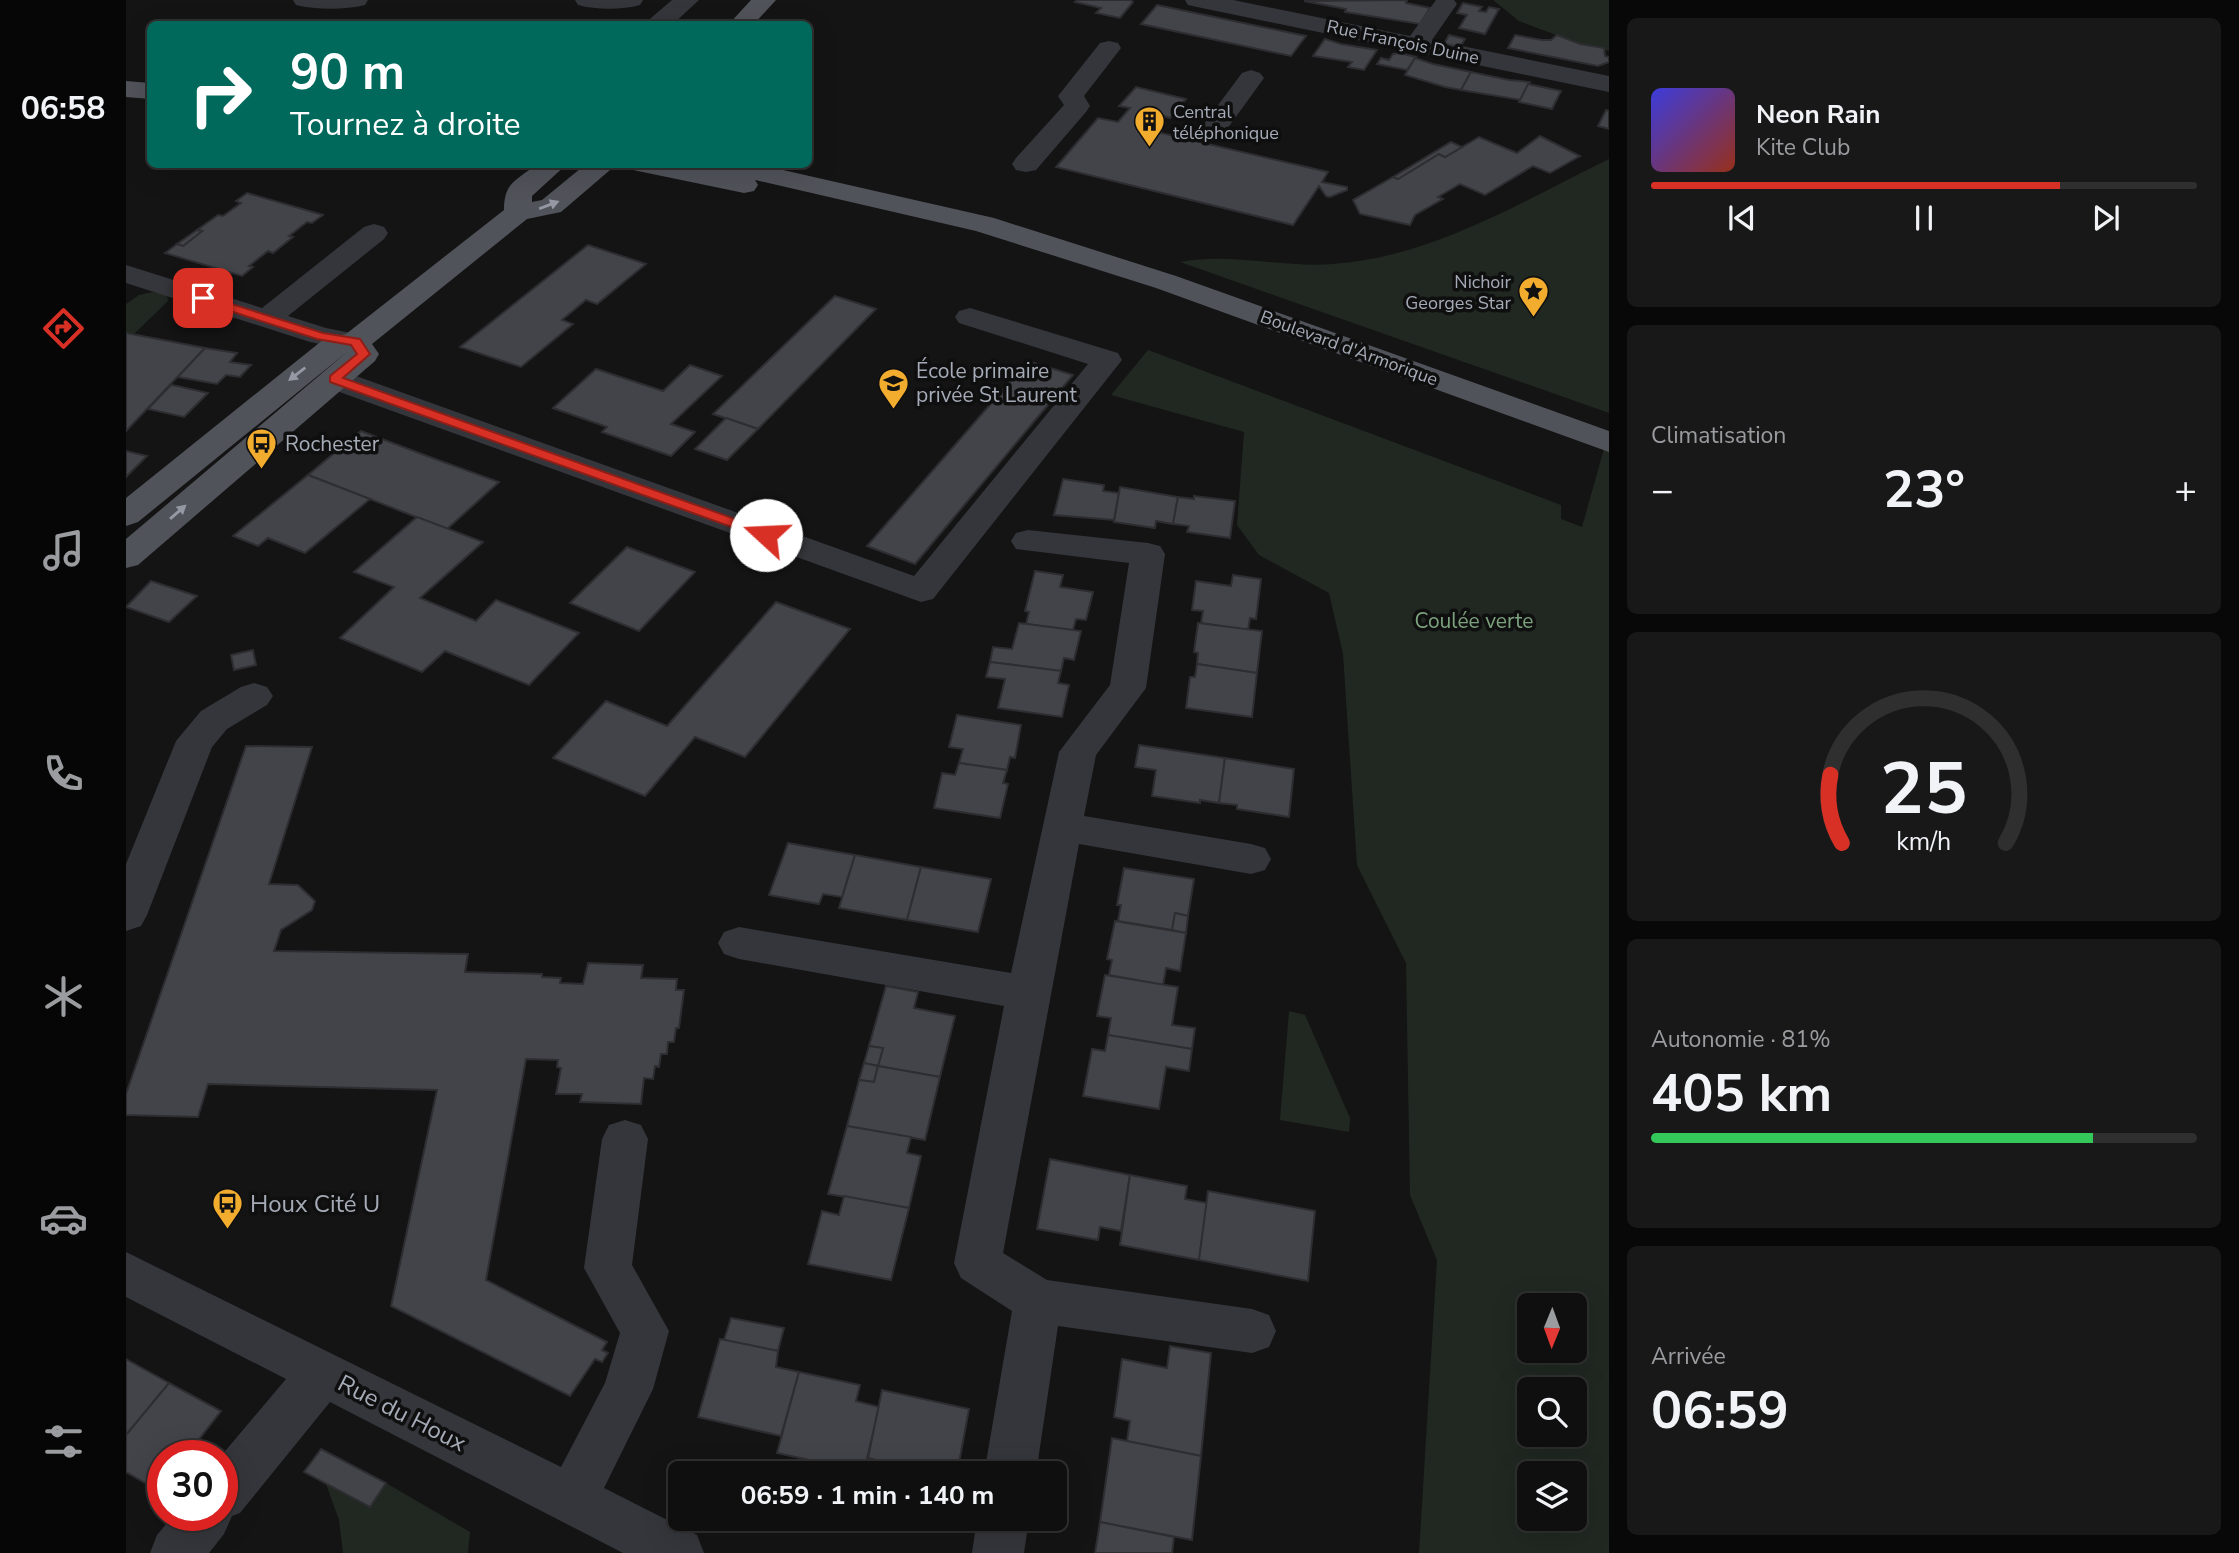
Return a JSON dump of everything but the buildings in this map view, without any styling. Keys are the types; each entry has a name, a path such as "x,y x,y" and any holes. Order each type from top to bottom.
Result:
{"main road":[{"path":"744,21 764,0"},
{"path":"126,89 147,91"},
{"path":"518,214 518,193 549,168"},
{"path":"126,515 335,345 355,342 518,214 551,206 599,168"},
{"name":"Boulevard d'Armorique","path":"663,168 900,216 1087,258"},
{"name":"Boulevard d'Armorique","path":"736,168 984,224 1205,296 1595,437"},
{"path":"126,557 364,354 355,342"}],"street":[{"path":"304,0 356,0 349,21"},
{"path":"587,0 631,0"},
{"path":"662,21 687,0"},
{"name":"Rue François Duine","path":"1197,0 1609,84"},
{"path":"1416,45 1446,4"},
{"path":"1026,164 1077,106 1072,96 1110,48"},
{"path":"1213,130 1251,78"},
{"path":"266,318 374,233"},
{"path":"126,274 321,336 355,342"},
{"path":"334,379 921,591 1107,360 970,317"},
{"path":"1028,541 1148,554 1128,688 1078,752 1028,993 978,1263 1038,1301 1252,1331"},
{"path":"126,915 195,741 214,720 254,696"},
{"path":"1062,827 1251,859"},
{"path":"739,943 1028,993"},
{"path":"572,1499 628,1389 645,1331 608,1268 625,1139"},
{"name":"Rue du Houx","path":"126,1273 678,1553"},
{"path":"1012,1461 1038,1301"},
{"path":"238,1475 322,1373"},
{"path":"176,1553 194,1531"},
{"path":"998,1553 1001,1531"}],"green space":[{"path":"1493,0 1609,0 1609,51 1580,44 1519,21"},
{"path":"1609,159 1609,413 1180,262 1237,259 1314,265 1370,259 1406,251 1476,225"},
{"path":"153,292 167,295 168,301 134,334 126,333 126,304 139,295"},
{"name":"Coulée verte","path":"1148,350 1561,505 1561,519 1582,527 1609,431 1609,1553 1419,1553 1437,1260 1410,1195 1406,963 1357,865 1343,654 1329,593 1259,555 1237,525 1244,432 1111,395"},
{"path":"1289,1011 1305,1015 1350,1118 1349,1132 1280,1120"},
{"path":"386,1483 470,1532 468,1553 343,1553 339,1520 326,1484 370,1507"}],"place":[{"name":"Central téléphonique","path":"1150,149"},
{"name":"Nichoir Georges Star","path":"1534,319"},
{"name":"École primaire privée St Laurent","path":"893,410"},
{"name":"Rochester","path":"262,471"},
{"name":"Houx Cité U","path":"227,1231"}],"route":[{"path":"203,298 321,336 355,342 364,354 334,379 766,535"}]}
